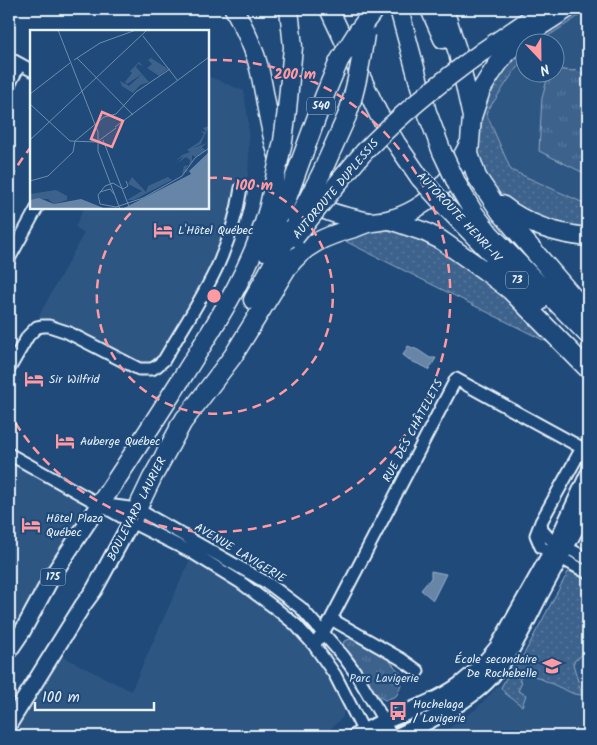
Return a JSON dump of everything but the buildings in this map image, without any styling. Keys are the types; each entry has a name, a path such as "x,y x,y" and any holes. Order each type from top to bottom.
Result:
{"highway":[{"path":"234,9 259,66 273,138 284,170 294,187 304,198 323,209 370,222"},
{"path":"282,9 286,21 291,74"},
{"path":"276,209 288,110 293,47 289,9"},
{"name":"AUTOROUTE HENRI-IV","path":"329,9 378,113 420,178 588,353"},
{"path":"293,235 347,116 362,61 366,9"},
{"name":"AUTOROUTE DUPLESSIS","path":"240,282 261,259 271,240 276,209 340,61 358,31 376,9"},
{"name":"AUTOROUTE HENRI-IV","path":"399,9 427,112 442,152 458,186 474,213 490,234 588,335"},
{"path":"430,9 466,90"},
{"path":"444,9 458,53 472,117"},
{"name":"AUTOROUTE DUPLESSIS","path":"259,291 293,235 364,152 446,77 546,9"},
{"path":"567,9 531,32 506,54 491,74 481,90 472,117 469,154 477,177 501,213 588,314"},
{"path":"179,427 233,356 294,258 304,249 332,235 370,222 390,220 415,209 429,200 446,184 457,168 470,142"},
{"path":"487,192 504,207 538,226 562,234 588,237"},
{"path":"390,220 425,232 441,240 485,270 516,296 588,369"},
{"name":"175","path":"100,504 147,434 240,282"},
{"name":"BOULEVARD LAURIER","path":"134,516 179,427 259,291"}],"main road":[{"path":"398,736 434,718 468,697 485,683 503,662 517,639 558,550 588,475"},
{"name":"175","path":"9,651 22,632 54,573 100,504"},
{"path":"362,735 384,722 432,701 459,686 479,669 498,647 588,504"},
{"name":"BOULEVARD LAURIER","path":"9,724 94,590 134,516"}],"street":[{"path":"9,58 30,69"},
{"path":"9,85 20,64"},
{"path":"9,369 32,331 37,327 49,326 67,332 139,369 152,369 158,366 164,360 218,266 234,223 241,188"},
{"path":"9,259 35,209"},
{"name":"RUE DES CHÂTELETS","path":"314,645 324,633 456,378 582,448 541,522 536,535 541,547 558,550"},
{"name":"AVENUE LAVIGERIE","path":"9,454 100,504 134,516 269,584 301,608 344,657 355,672 391,736"},
{"name":"AVENUE LAVIGERIE","path":"134,516 240,582 296,625 314,645 335,675 362,735"},
{"path":"558,550 588,559"},
{"path":"558,550 588,573"},
{"path":"331,619 418,670"}],"shaded area":[{"path":"588,10 588,205 511,170 486,113 514,72 514,82 564,82 564,32 554,32"},
{"path":"209,76 244,91 248,119 249,157 248,174 241,209 230,240 152,369 67,332 32,331 84,233 75,227 84,209 209,209"},
{"path":"408,346 430,358 436,358 429,370 403,355"},
{"path":"9,454 81,495 81,517 9,641"},
{"path":"193,553 296,625 343,693 343,717 320,736 9,736 9,724 55,653 131,691"},
{"path":"431,571 446,574 433,600 421,590 431,578"},
{"name":"École secondaire De Rochebelle","path":"568,572 588,581 588,736 438,736 476,709 506,678 524,654"}],"green space":[{"path":"567,9 588,10 554,32 531,32"},
{"path":"514,47 514,72 486,113 511,170 588,205 588,237 567,235 542,228 514,213 489,193 473,168 469,154 472,118 482,88 506,54"},
{"path":"564,70 574,70 582,74 582,72 588,74 588,175 539,151 542,98 546,82 564,82"},
{"path":"389,224 441,240 577,357 345,241 357,232"},
{"path":"568,572 588,581 588,649 573,664 582,695 574,694 524,671 519,681 522,682 518,691 526,695 522,706 501,688 524,654"},
{"name":"Parc Lavigerie","path":"351,639 388,659 402,675 402,682 396,696 385,700 372,689 343,647 344,641"}],"place":[{"name":"L'Hôtel Québec","path":"163,230"},
{"name":"Sir Wilfrid","path":"34,379"},
{"name":"Auberge Québec","path":"65,441"},
{"name":"Hôtel Plaza Québec","path":"31,525"},
{"name":"École secondaire De Rochebelle","path":"552,666"},
{"name":"Hochelaga / Lavigerie","path":"398,711"}]}
